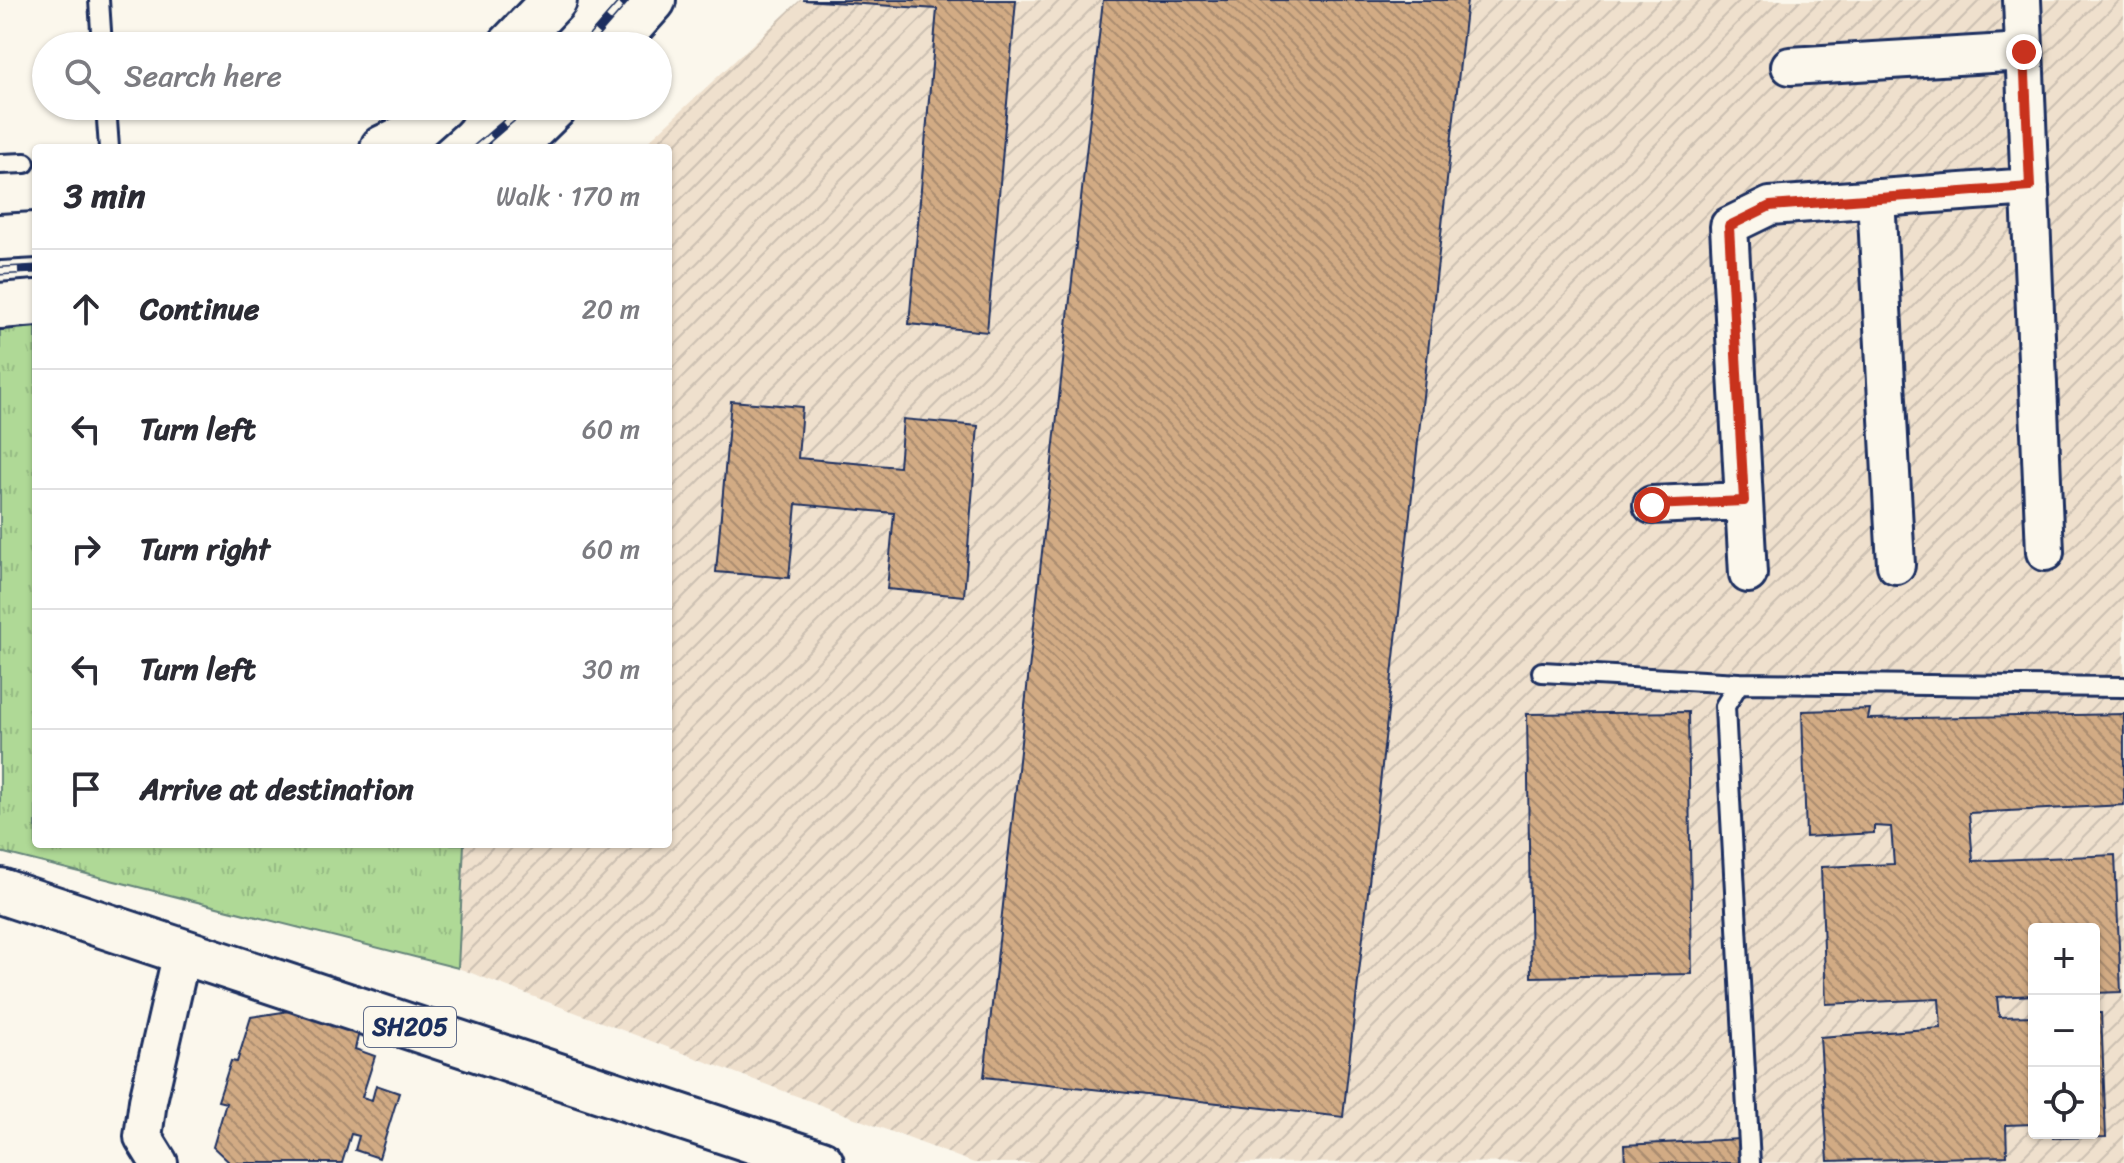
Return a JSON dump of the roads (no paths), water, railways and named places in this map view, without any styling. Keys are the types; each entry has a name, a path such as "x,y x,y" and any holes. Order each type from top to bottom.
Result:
{"main road":[{"path":"523,32 554,0"},
{"path":"624,32 653,0"},
{"path":"391,144 406,137 425,120"},
{"path":"516,144 541,120"},
{"path":"0,237 32,235"},
{"path":"0,306 32,303"},
{"name":"SH205","path":"0,891 821,1163"}],"street":[{"path":"2022,0 2045,552"},
{"path":"1790,66 2024,52"},
{"path":"1748,574 1729,226 1770,206 2030,187"},
{"path":"1876,198 1896,565"},
{"path":"1652,505 1744,501"},
{"path":"159,1163 143,1137 148,1101 182,952"}],"lane":[{"path":"99,0 101,32"},
{"path":"107,120 109,144"},
{"path":"0,164 25,163"},
{"path":"1542,672 1739,683 2124,687"},
{"path":"1739,683 1725,706 1750,1163"}],"railway":[{"path":"597,32 625,0"},
{"path":"482,144 510,120"},
{"path":"0,271 32,269"}]}
